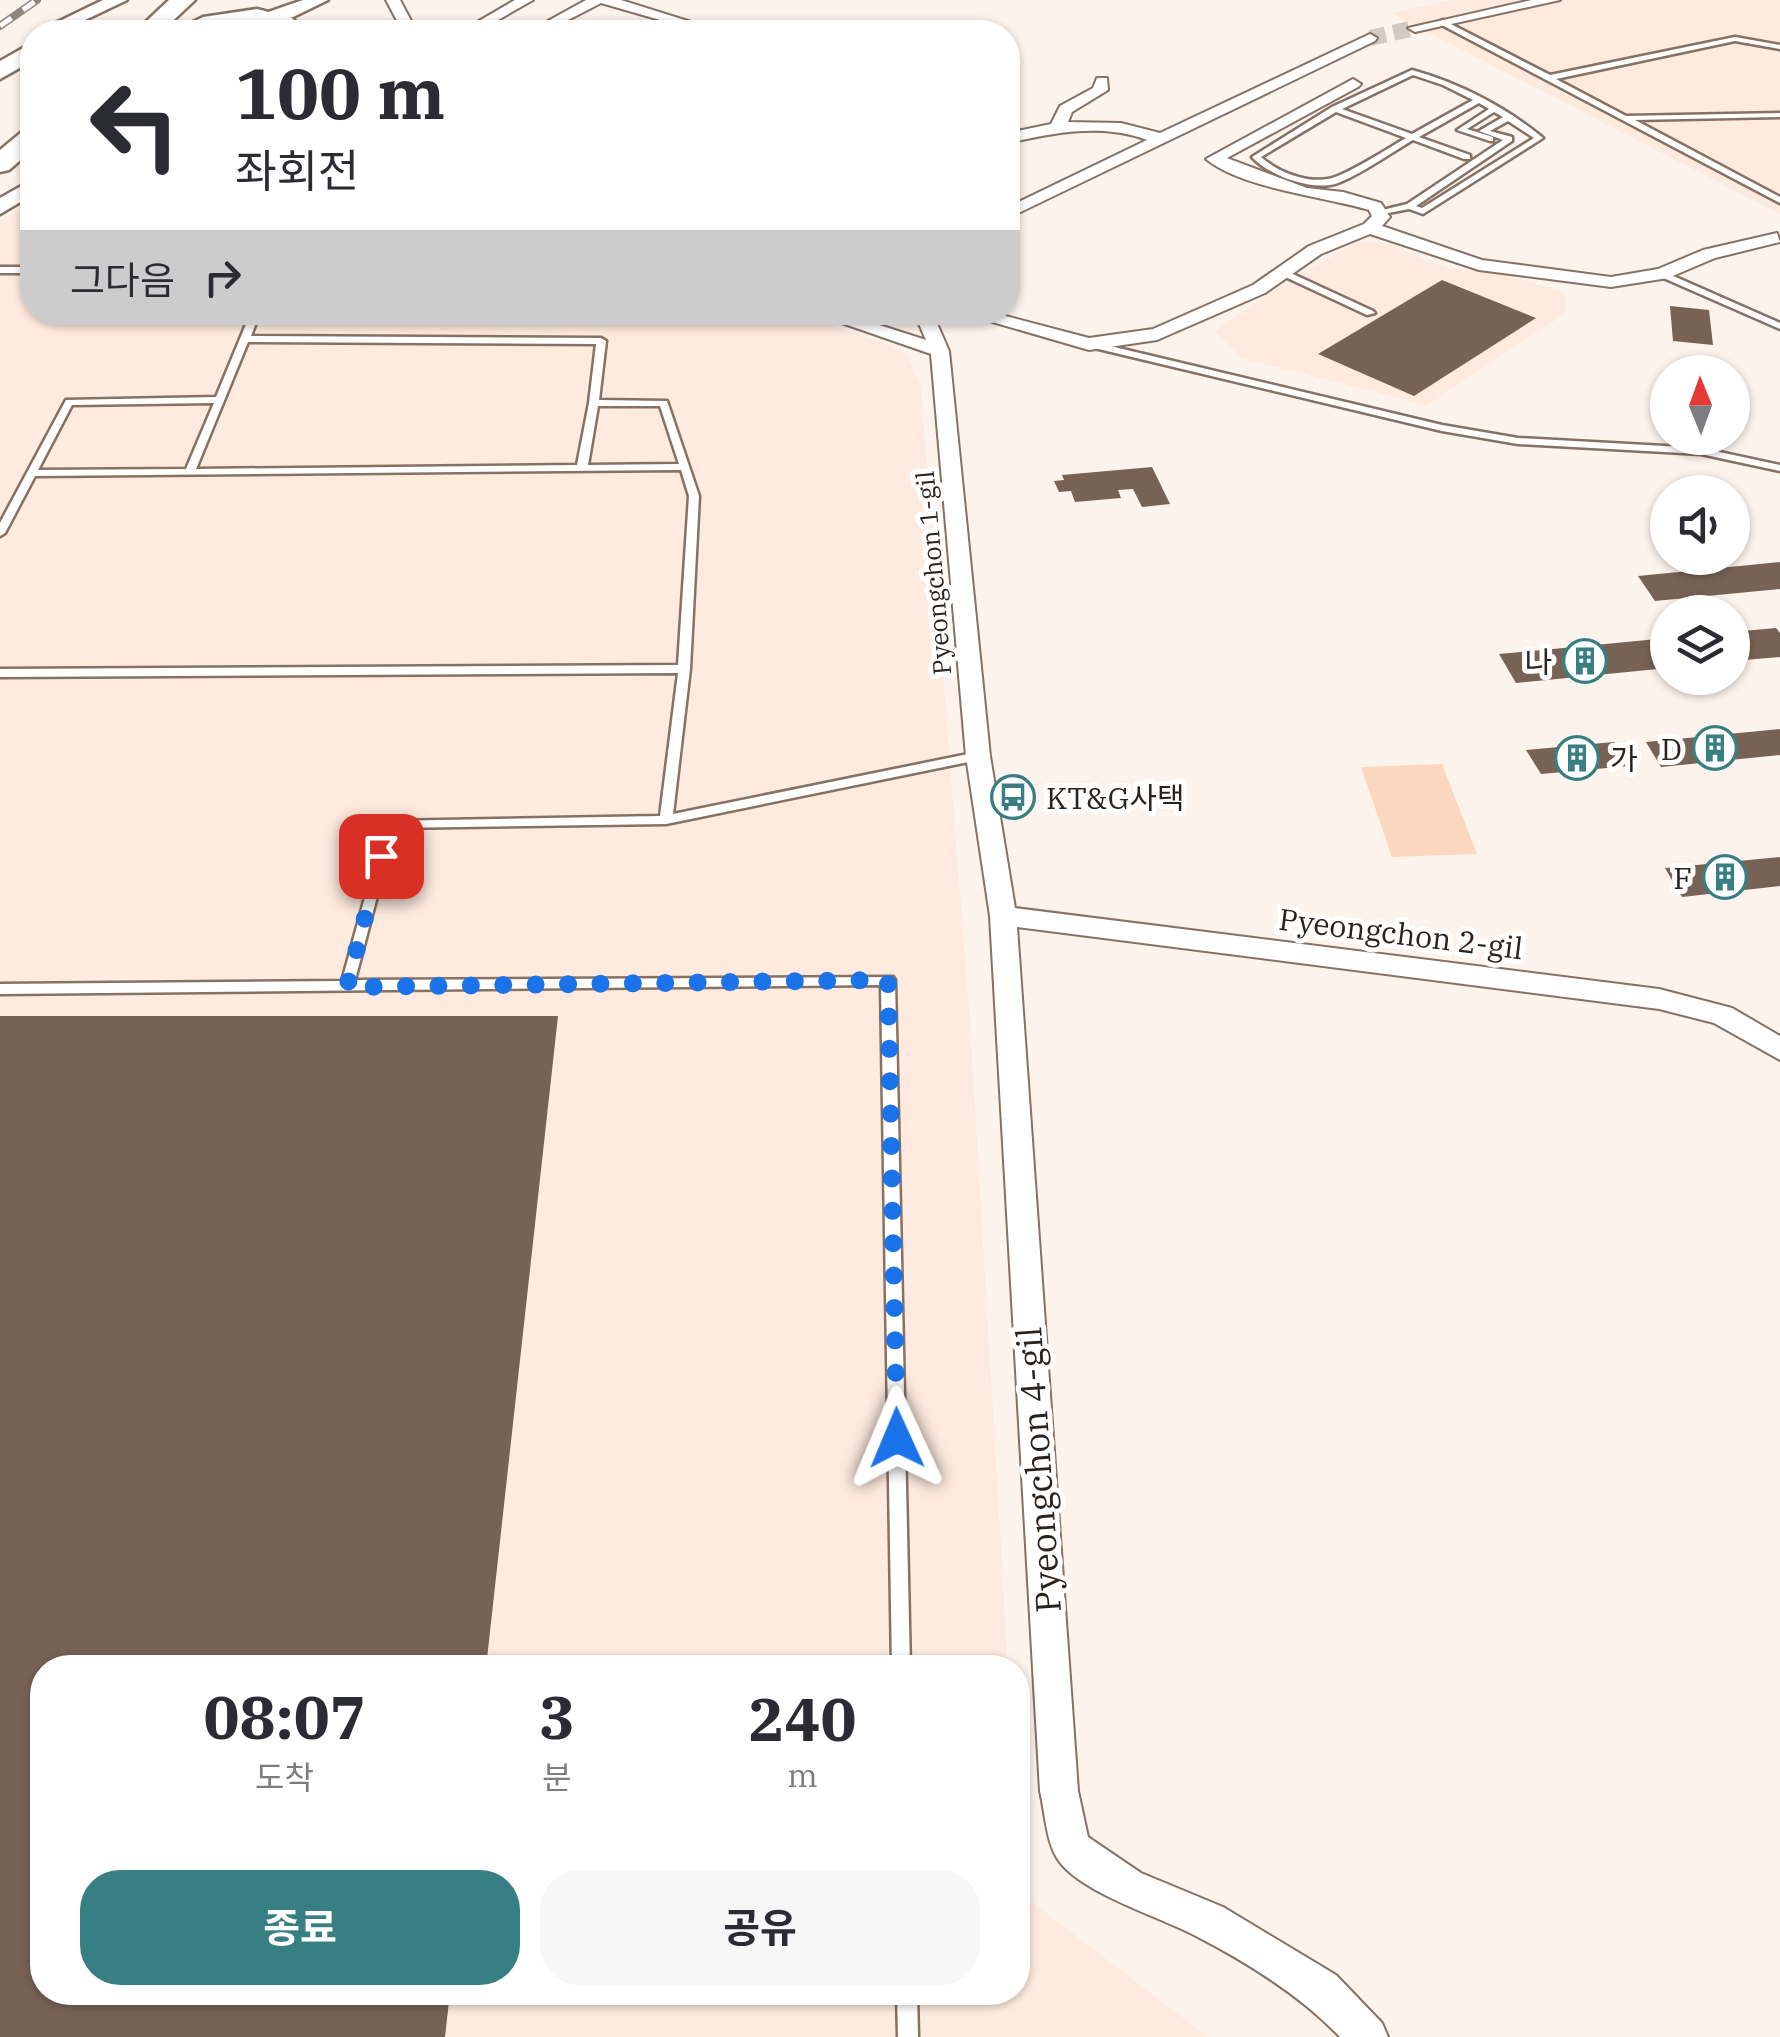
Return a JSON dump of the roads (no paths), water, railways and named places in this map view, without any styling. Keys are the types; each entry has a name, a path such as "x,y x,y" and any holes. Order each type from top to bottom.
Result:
{"main road":[{"path":"160,20 182,0"},
{"path":"191,20 213,0"},
{"path":"220,20 270,20"},
{"path":"0,183 20,159"}],"street":[{"path":"58,20 81,0"},
{"path":"72,20 118,0"},
{"path":"260,18 320,0"},
{"path":"489,20 526,0"},
{"path":"558,20 597,0"},
{"path":"605,0 676,20"},
{"path":"1414,28 1553,0"},
{"path":"1020,206 1370,38"},
{"path":"0,70 20,52"},
{"path":"1058,125 1066,109 1100,90 1102,81"},
{"path":"1353,84 1214,159 1304,194 1343,197 1375,208 1374,220"},
{"path":"1020,135 1058,125 1129,127 1158,138"},
{"path":"1017,325 1088,344 1157,334 1210,313 1314,250 1374,220 1479,265 1611,282 1662,274 1709,254 1777,238"},
{"path":"859,325 940,351"},
{"name":"Pyeongchon 1-gil","path":"929,325 940,351 978,756 1002,916"},
{"name":"Pyeongchon 2-gil","path":"1002,916 1659,999 1722,1015 1780,1049"},
{"name":"Pyeongchon 4-gil","path":"1002,916 1059,1791 1072,1848 1127,1887 1209,1922 1322,1989 1368,2037"}],"lane":[{"path":"1444,22 1780,200"},
{"path":"1548,78 1735,40 1780,46"},
{"path":"1410,206 1423,211 1539,138 1494,109 1477,101 1412,72 1256,157 1261,164 1326,183 1477,101"},
{"path":"1467,157 1493,140 1461,130 1494,109"},
{"path":"1336,110 1478,160"},
{"path":"1624,118 1780,115"},
{"path":"1374,220 1410,206 1509,139 1483,131 1509,117"},
{"path":"1282,272 1370,312"},
{"path":"1662,274 1780,326"},
{"path":"190,472 250,325"},
{"path":"244,339 601,341 582,468"},
{"path":"1088,344 1442,428 1518,441 1700,451 1780,468"},
{"path":"0,533 70,402 220,400"},
{"path":"594,403 664,403 694,496 684,669 666,820"},
{"path":"32,473 685,468"},
{"path":"0,673 684,669"},
{"path":"347,987 390,824 666,820 978,756"},
{"path":"0,989 888,980 901,1655"},
{"path":"907,2005 908,2037"}],"tunnel":[{"path":"1370,38 1415,28"}],"railway":[{"path":"0,26 37,0"}],"place":[{"name":"나","path":"1585,661"},
{"name":"D","path":"1715,748"},
{"name":"가","path":"1577,758"},
{"name":"KT&G사택","path":"1013,797"},
{"name":"F","path":"1725,877"}]}
